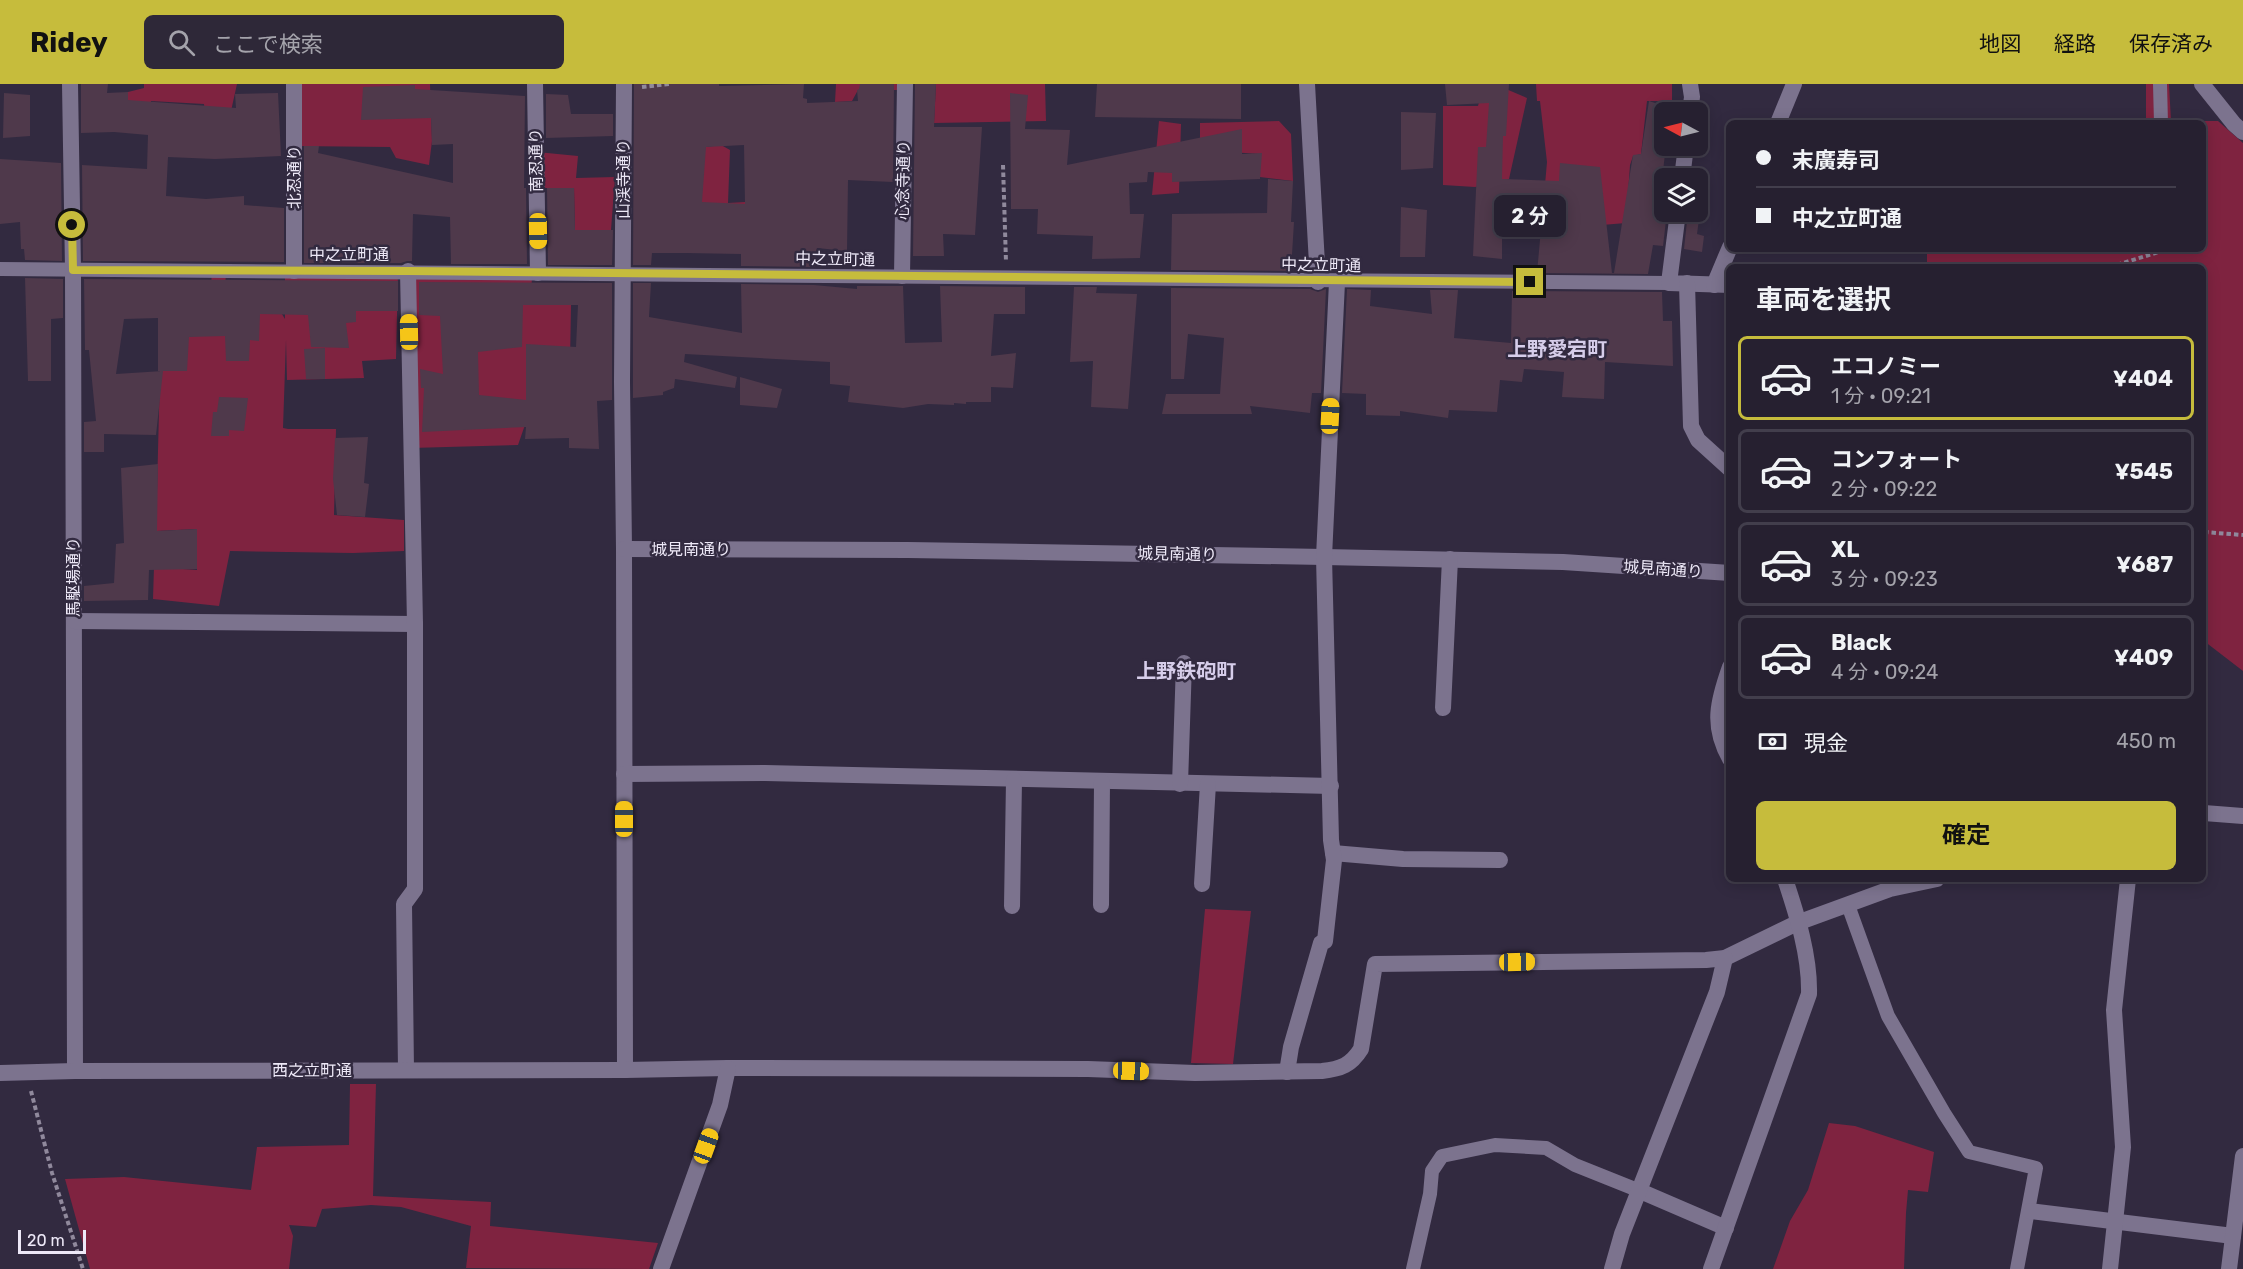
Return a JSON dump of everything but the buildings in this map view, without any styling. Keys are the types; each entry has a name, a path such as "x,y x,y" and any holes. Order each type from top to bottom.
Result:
{"street":[{"name":"馬駆場通り","path":"70,84 73,270 75,1071"},
{"name":"北忍通り","path":"294,84 294,271"},
{"name":"南忍通り","path":"535,84 538,273"},
{"name":"心念寺通り","path":"902,276 905,84"},
{"path":"1307,84 1318,282"},
{"path":"1690,84 1691,102"},
{"path":"1779,120 1794,84"},
{"path":"2202,84 2243,132"},
{"name":"山渓寺通り","path":"624,86 622,382 625,1070"},
{"path":"1677,222 1669,283 1722,285 1726,266"},
{"path":"406,1070 404,904 415,889 415,624 408,271"},
{"path":"1287,1072 1291,1047 1318,953 1321,943 1325,941 1334,860 1324,557 1337,282"},
{"path":"1687,283 1691,426 1698,440 1726,465"},
{"name":"城見南通り","path":"624,549 908,550 1563,562 1726,573"},
{"path":"1443,708 1450,560"},
{"path":"74,621 415,624"},
{"path":"1180,784 1184,663"},
{"path":"1726,681 1717,713 1719,737 1726,751"},
{"path":"624,774 765,773 1331,786"},
{"path":"1012,906 1014,780"},
{"path":"1101,904 1102,782"},
{"path":"1202,884 1208,784"},
{"path":"2206,813 2243,816"},
{"path":"1333,853 1403,859 1500,860"},
{"path":"1712,1269 1809,994 1808,965 1786,882"},
{"path":"1612,1269 1622,1234 1717,992 1725,958 1797,923 1890,889 1923,882"},
{"path":"2110,1269 2123,1147 2114,1010 2128,882"},
{"name":"西之立町通","path":"0,1073 728,1068 1088,1069 1196,1073 1341,1069 1355,1058 1361,1049 1375,964 1725,958"},
{"path":"661,1269 720,1105 728,1068"},
{"path":"2229,1269 2243,1156"},
{"path":"1640,1191 1726,1228"},
{"path":"2030,1211 2233,1236"}],"lane":[{"path":"2160,84 2161,120"},
{"name":"中之立町通","path":"0,269 408,271 1318,282 1669,283"},
{"path":"1848,905 1888,1016 1969,1152 2036,1168 2030,1211 2017,1269"},
{"path":"1413,1269 1430,1194 1432,1171 1442,1156 1495,1145 1546,1148 1575,1165 1640,1191"}],"path":[{"path":"624,86 669,84"},
{"path":"1003,165 1006,278"},
{"path":"2119,264 2153,252"},
{"path":"2206,532 2243,535"},
{"path":"31,1072 30,1084 38,1120 52,1173 83,1269"}],"shaded area":[{"path":"144,84 237,84 231,111 206,124 204,104 151,101 149,125 127,126 128,92 144,88"},
{"path":"294,84 430,84 432,141 429,165 396,158 390,147 294,146"},
{"path":"836,84 905,84 905,90 858,90 852,101 835,102"},
{"path":"936,84 1045,84 1046,121 934,123"},
{"path":"1536,84 1672,84 1672,101 1647,101 1641,154 1633,156 1630,165 1626,223 1541,230 1547,162"},
{"path":"2146,84 2169,84 2171,120 2146,120"},
{"path":"1506,89 1527,98 1509,179 1475,187 1443,185 1443,106 1478,106 1481,94"},
{"path":"1159,121 1181,124 1179,193 1152,195"},
{"path":"1279,121 1291,134 1293,181 1260,177 1260,154 1200,150 1200,123"},
{"path":"2206,121 2218,121 2243,143 2243,671 2206,643 2206,264 1927,264 1927,252 2206,252"},
{"path":"682,125 706,147 721,145 730,150 728,203 745,202 745,208 704,215"},
{"path":"537,152 578,156 576,178 615,177 611,230 575,230 574,188 537,188"},
{"path":"212,270 226,270 225,293 272,298 285,319 285,270 398,271 396,359 362,361 364,378 287,380 286,340 283,428 336,429 334,515 404,520 404,551 353,553 230,551 219,606 153,599 154,567 197,570 197,529 156,531 160,371 187,337 208,334"},
{"path":"408,271 532,273 531,305 571,305 569,419 526,422 518,445 411,448"},
{"path":"1205,909 1251,911 1233,1064 1191,1063"},
{"path":"350,1084 376,1084 373,1196 491,1202 490,1226 658,1243 649,1269 466,1268 471,1226 401,1207 371,1205 322,1209 316,1227 289,1225 293,1236 289,1269 90,1269 65,1179 124,1177 251,1190 257,1147 349,1145"},
{"path":"1829,1123 1855,1126 1934,1152 1928,1192 1908,1190 1904,1269 1773,1269 1790,1221 1808,1190"}],"district":[{"name":"上野愛宕町","path":"1557,349"},
{"name":"上野鉄砲町","path":"1186,671"}],"route":[{"path":"72,225 73,270 1530,282"}]}
